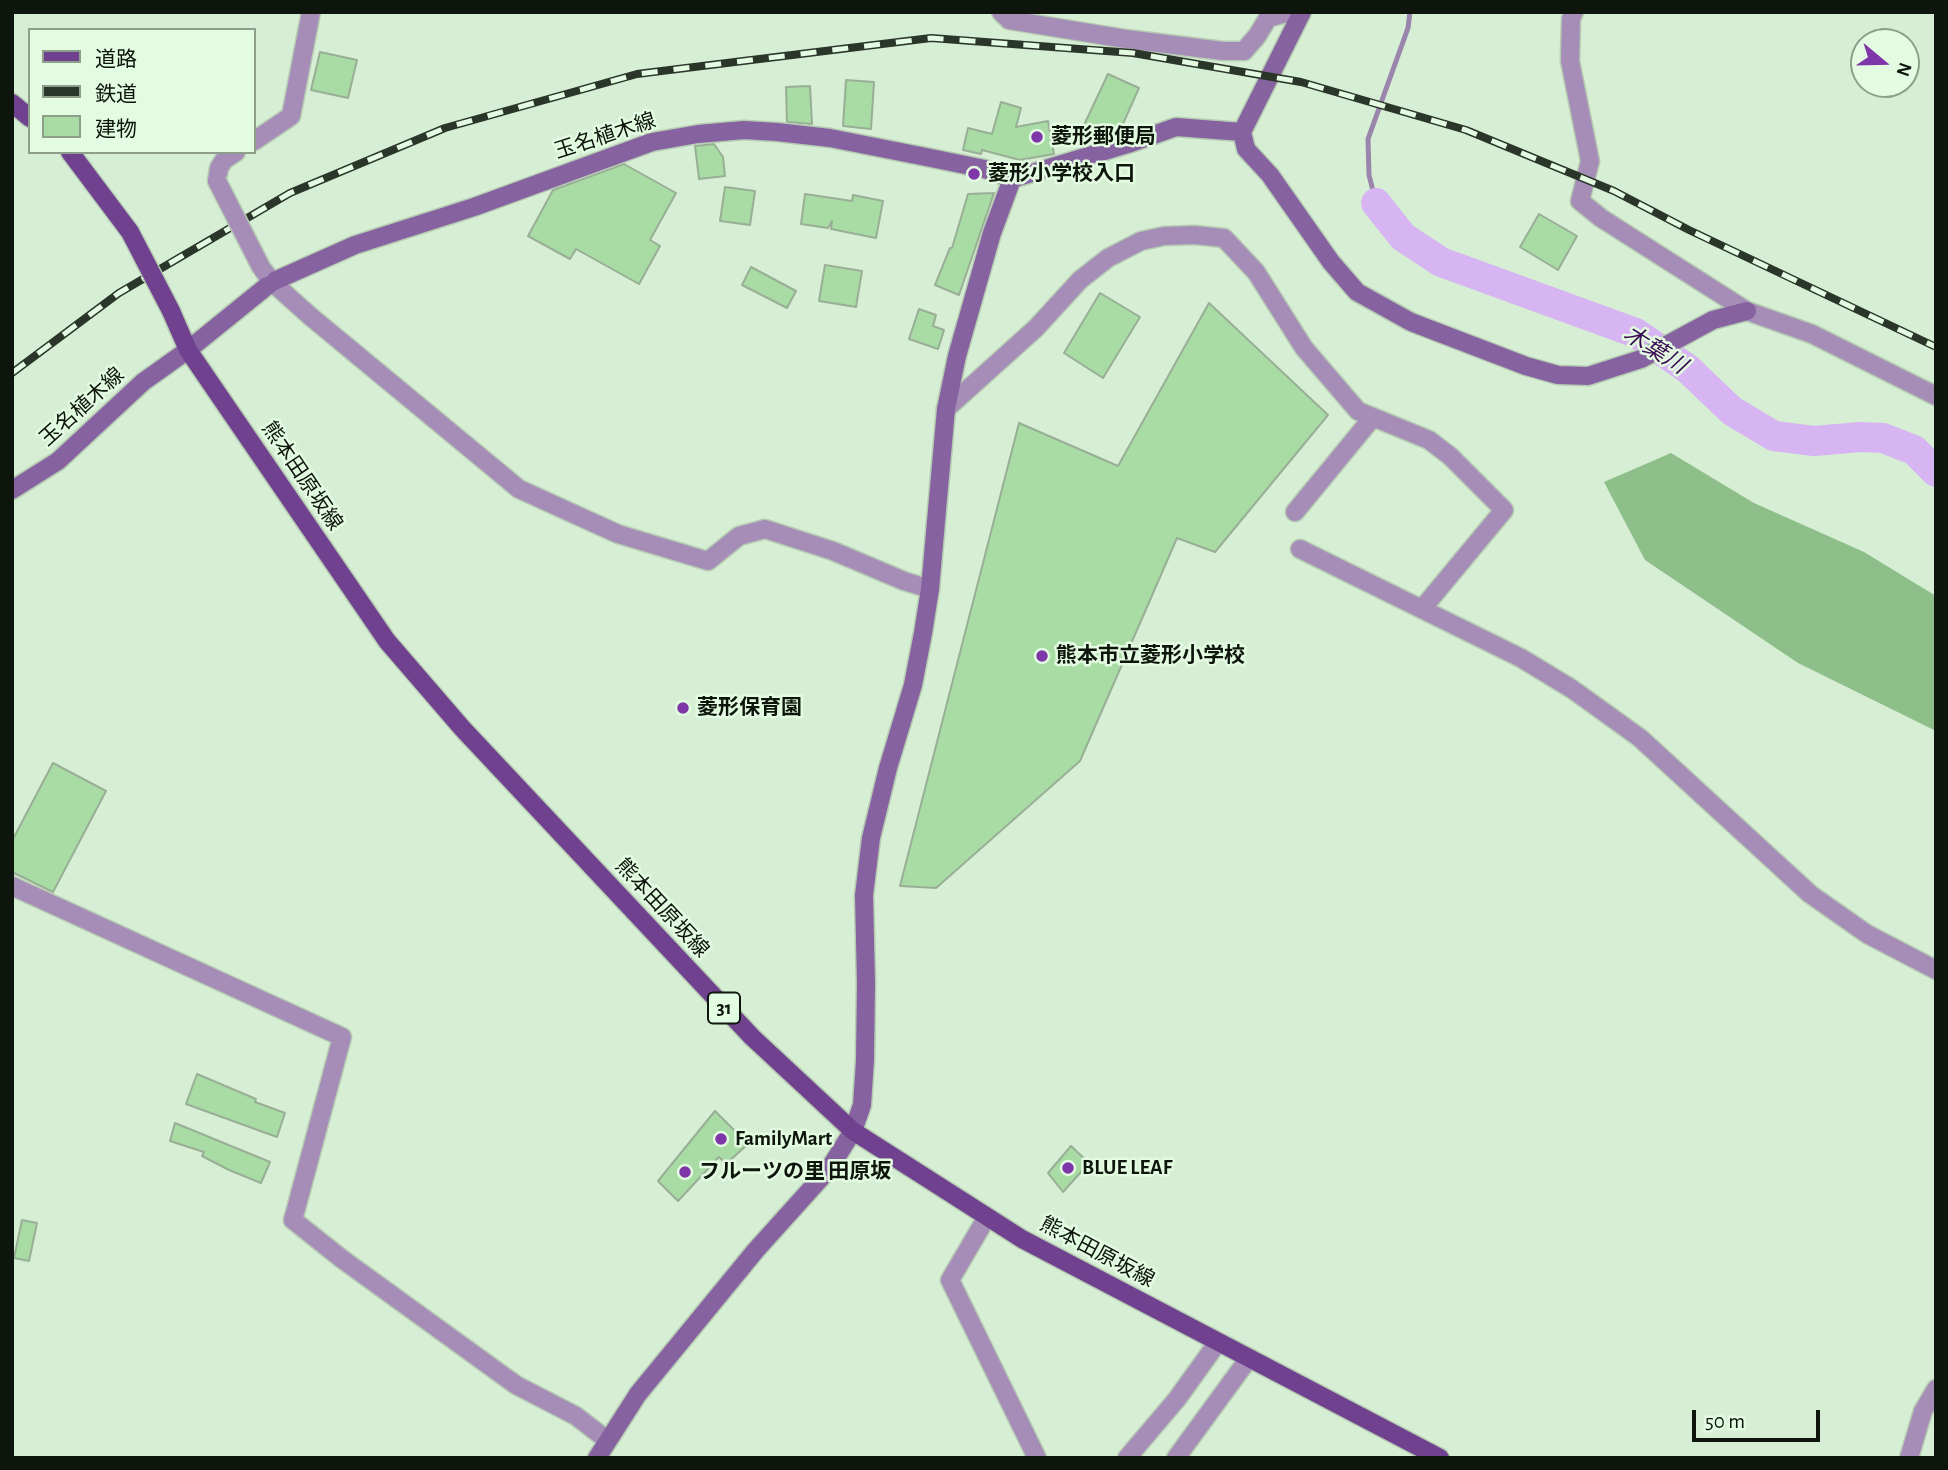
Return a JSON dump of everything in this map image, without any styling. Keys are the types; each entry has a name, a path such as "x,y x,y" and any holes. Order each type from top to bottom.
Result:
{"main road":[{"path":"12,103 28,116"},
{"name":"熊本田原坂線","path":"72,154 130,232 188,350 387,641 462,728 752,1037 853,1130 1023,1240 1440,1458"}],"street":[{"path":"256,140 291,116 311,12"},
{"path":"1001,12 1009,20 1223,51 1244,51 1258,36 1268,18 1286,13 1300,15 1242,132 1246,149 1270,175 1331,262 1357,292 1411,321 1526,366 1558,375 1588,376 1641,359 1713,320 1748,311"},
{"path":"1574,12 1571,19 1570,61 1590,161 1580,201 1601,218 1748,311 1812,334 1936,396"},
{"path":"597,1458 638,1394 756,1250 829,1169 853,1130 862,1105 866,983 863,895 871,838 888,768 913,685 930,589 946,409 957,356 1012,179 1176,127 1242,132"},
{"name":"玉名植木線","path":"12,491 58,461 143,382 188,350 267,276 474,207 652,142 744,130 830,138 985,169 1012,179"},
{"path":"233,154 219,167 217,181 267,276 519,489 618,534 708,561 739,536 765,529 833,551 930,589"},
{"path":"946,409 1036,328 1080,279 1108,258 1140,241 1164,236 1224,238 1256,272 1304,348 1358,411 1429,440 1450,456 1504,510 1422,609"},
{"path":"1295,512 1373,417"},
{"path":"1300,549 1521,659 1572,690 1640,738 1810,894 1867,934 1936,970"},
{"path":"12,886 342,1037 293,1220 342,1259 516,1385 576,1416 607,1440"},
{"path":"987,1217 950,1280 1037,1458"},
{"path":"1128,1458 1177,1399 1218,1342"},
{"path":"1176,1458 1250,1358"},
{"path":"1909,1458 1923,1411 1936,1389"}],"green space":[{"path":"1671,453 1754,503 1864,552 1936,596 1936,731 1798,663 1645,560 1604,482"}],"building":[{"path":"320,52 357,60 348,98 311,90"},
{"path":"1108,74 1139,88 1118,135 1111,137 1084,125"},
{"path":"846,80 874,82 871,129 843,126"},
{"path":"810,86 812,124 787,122 786,87"},
{"path":"1001,102 1021,108 1016,127 1048,121 1054,154 1020,160 982,150 981,154 963,150 968,128 992,134"},
{"path":"714,144 723,157 725,176 699,179 695,146"},
{"path":"624,164 676,193 650,240 660,246 639,284 576,249 570,259 528,236 553,190"},
{"path":"725,187 755,191 750,225 720,221"},
{"path":"994,193 959,295 935,285 952,248 968,194"},
{"path":"805,194 852,201 853,195 883,201 876,238 831,229 832,221 828,228 801,224"},
{"path":"1539,214 1577,236 1558,270 1520,247"},
{"path":"825,265 862,271 856,307 819,301"},
{"path":"751,267 796,291 787,308 742,285"},
{"path":"1100,293 1140,317 1103,378 1064,353"},
{"name":"熊本市立菱形小学校","path":"1209,303 1328,415 1215,552 1177,538 1080,761 936,888 900,886 1019,423 1118,466"},
{"path":"919,309 936,315 933,326 944,330 938,349 909,339"},
{"path":"53,763 106,791 53,892 12,872 12,841"},
{"path":"197,1074 285,1113 277,1137 186,1104"},
{"path":"715,1111 748,1144 726,1164 719,1157 678,1201 658,1181"},
{"path":"175,1123 270,1162 261,1183 202,1156 204,1152 170,1141"},
{"name":"BLUE LEAF","path":"1071,1146 1089,1163 1063,1192 1048,1173"},
{"path":"22,1220 37,1223 29,1261 14,1258"}],"waterway":[{"path":"1376,203 1369,175 1368,139 1408,28 1410,12"},
{"name":"木葉川","path":"1376,203 1403,237 1441,262 1636,333 1688,369 1732,411 1774,436 1814,441 1883,438 1914,450 1936,472"}],"railway":[{"path":"12,373 119,293 290,193 445,128 637,74 931,38 1133,53 1301,82 1466,130 1614,191 1689,230 1936,347"}],"place":[{"name":"菱形郵便局","path":"1037,137"},
{"name":"菱形小学校入口","path":"974,174"},
{"name":"熊本市立菱形小学校","path":"1042,656"},
{"name":"菱形保育園","path":"683,708"},
{"name":"FamilyMart","path":"721,1139"},
{"name":"BLUE LEAF","path":"1068,1168"},
{"name":"フルーツの里 田原坂","path":"685,1172"}]}
